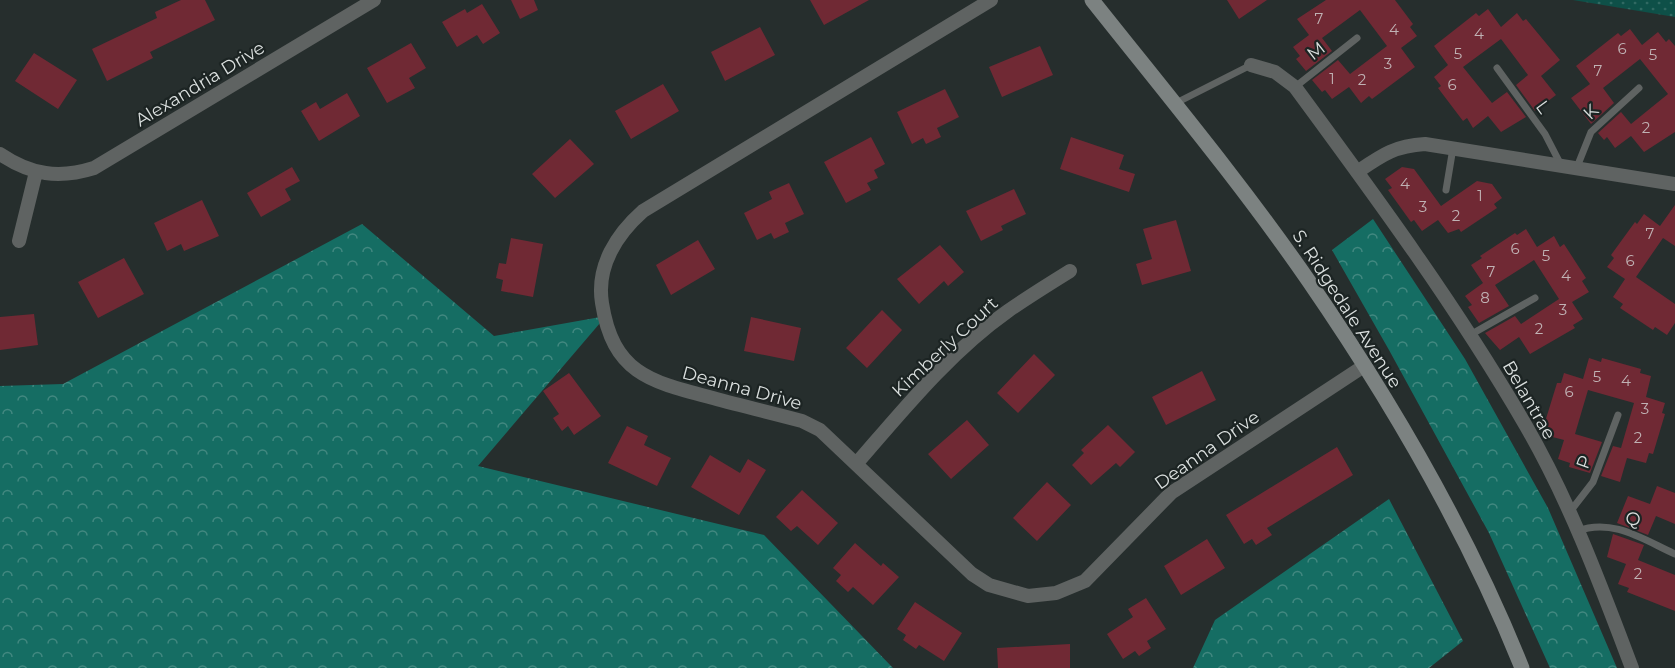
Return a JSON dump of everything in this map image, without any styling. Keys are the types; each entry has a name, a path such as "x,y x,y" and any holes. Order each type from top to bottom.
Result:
{"main road":[{"name":"S. Ridgedale Avenue","path":"1092,0 1308,279 1364,366 1464,543 1502,618 1522,668"}],"street":[{"name":"Alexandria Drive","path":"36,172 74,174 104,163 374,0"},
{"name":"Deanna Drive","path":"991,0 643,211 616,240 607,259 601,298 605,322 612,341 634,369 659,384 801,421 831,438 972,574 989,585 1028,596 1056,593 1075,587 1092,577 1171,493 1364,366"},
{"name":"Belantrae","path":"1251,65 1275,72 1295,87 1357,171 1470,335 1526,427 1569,513 1595,571 1632,668"},
{"path":"1357,171 1386,152 1405,146 1425,144 1675,184"},
{"path":"0,154 16,165 36,172 19,241"},
{"name":"Kimberly Court","path":"856,463 919,392 969,344 1007,311 1070,271"}],"lane":[{"name":"M","path":"1295,87 1357,38"},
{"path":"1174,104 1251,65"},
{"name":"L","path":"1497,68 1545,134 1561,165"},
{"name":"K","path":"1576,167 1591,132 1639,88"},
{"path":"1446,190 1453,148"},
{"path":"1470,335 1535,298"},
{"name":"P","path":"1569,513 1593,482 1617,415"},
{"name":"Q","path":"1577,531 1591,526 1612,527 1675,554"}],"green space":[{"path":"1573,0 1675,0 1675,17"},
{"path":"1373,219 1465,359 1548,508 1617,668 1550,668 1489,533 1332,250"},
{"path":"362,224 494,336 606,316 478,466 764,535 893,668 0,668 0,386 63,384"},
{"path":"1389,499 1463,641 1429,668 1193,668 1215,620"}],"building":[{"path":"181,0 205,0 215,20 150,52 153,58 107,81 92,49 157,18 155,12"},
{"path":"511,0 534,0 538,10 520,19"},
{"path":"810,0 869,0 824,25"},
{"path":"1227,0 1267,0 1239,19"},
{"path":"1326,0 1395,0 1413,24 1410,27 1417,36 1401,48 1415,67 1372,99 1369,96 1361,103 1349,87 1332,99 1325,90 1322,92 1312,80 1338,60 1350,74 1387,46 1360,10 1322,38 1332,51 1306,71 1296,59 1300,56 1293,47 1309,35 1297,19"},
{"path":"482,4 500,33 483,44 477,35 457,47 442,22 465,9 467,13"},
{"path":"1488,9 1501,27 1517,13 1523,21 1526,19 1560,60 1541,76 1556,95 1535,111 1516,85 1528,75 1501,39 1463,67 1492,103 1507,92 1526,117 1501,132 1488,116 1473,128 1467,118 1463,121 1438,88 1441,86 1434,77 1448,65 1434,46 1476,13 1479,16"},
{"path":"760,27 775,55 725,81 711,52"},
{"path":"1630,29 1642,45 1658,32 1666,42 1669,39 1675,46 1675,132 1644,152 1631,136 1615,148 1607,137 1604,140 1598,133 1621,112 1631,124 1668,94 1640,59 1603,88 1614,103 1591,124 1571,98 1590,84 1576,66 1618,33 1621,36"},
{"path":"411,43 426,68 409,78 415,88 387,103 367,68"},
{"path":"1040,46 1053,75 1002,97 989,67"},
{"path":"34,53 77,80 58,109 15,81"},
{"path":"663,84 679,111 631,139 615,111"},
{"path":"945,89 959,117 937,128 941,137 926,144 923,138 912,144 897,112"},
{"path":"347,93 360,116 319,141 301,111 316,102 320,109"},
{"path":"871,137 885,164 874,170 878,178 867,183 871,190 846,203 824,162"},
{"path":"1071,137 1124,155 1119,169 1135,174 1129,192 1060,169"},
{"path":"570,139 594,164 555,198 532,174"},
{"path":"292,167 300,181 285,189 291,200 261,217 247,193"},
{"path":"1402,167 1414,169 1441,206 1477,181 1492,184 1502,198 1494,204 1497,208 1461,232 1459,229 1448,233 1438,220 1422,231 1414,220 1411,222 1388,190 1392,188 1385,179"},
{"path":"789,183 804,214 785,223 789,232 774,239 771,233 757,240 744,213 772,199 769,192"},
{"path":"1014,189 1026,214 1001,226 1003,230 981,241 966,211"},
{"path":"202,200 219,236 184,251 181,244 167,251 154,223"},
{"path":"1675,205 1675,246 1663,238 1636,277 1675,304 1675,323 1667,335 1655,327 1653,330 1620,308 1623,304 1613,297 1625,279 1607,267 1614,258 1611,255 1635,222 1637,224 1644,214 1660,226"},
{"path":"1176,220 1191,271 1142,285 1136,264 1152,259 1143,229"},
{"path":"1526,229 1537,247 1554,236 1560,247 1564,244 1586,278 1582,281 1589,292 1572,302 1583,319 1573,325 1575,328 1530,354 1519,337 1500,350 1485,333 1515,316 1521,324 1559,299 1534,260 1495,285 1509,306 1479,323 1468,307 1472,305 1465,296 1483,283 1471,265 1482,258 1480,256 1515,233 1517,235"},
{"path":"511,238 543,244 533,297 501,291 503,280 496,278 499,263 506,264"},
{"path":"698,240 715,269 671,295 656,265"},
{"path":"940,245 964,272 948,286 944,281 919,304 897,279"},
{"path":"124,258 144,294 98,318 78,282"},
{"path":"882,310 902,330 867,368 846,348"},
{"path":"34,314 38,345 0,350 0,317"},
{"path":"751,317 801,328 794,361 744,351"},
{"path":"1034,354 1055,375 1018,413 997,393"},
{"path":"1589,358 1601,362 1602,358 1641,369 1640,373 1651,376 1646,397 1665,403 1662,413 1665,414 1653,454 1649,453 1646,463 1627,458 1620,482 1601,476 1613,446 1621,448 1634,403 1588,390 1575,434 1602,442 1590,473 1569,467 1570,463 1558,459 1564,440 1545,435 1548,424 1545,422 1557,383 1561,383 1564,373 1583,379"},
{"path":"1202,371 1216,400 1166,425 1152,397"},
{"path":"569,373 601,416 574,435 568,426 562,431 553,418 559,414 543,391"},
{"path":"967,420 989,445 951,479 928,454"},
{"path":"1108,425 1135,452 1120,467 1116,463 1091,485 1072,465 1084,453 1081,450"},
{"path":"627,426 648,436 644,445 671,458 657,486 608,463"},
{"path":"1337,447 1353,475 1267,528 1272,535 1256,545 1252,539 1244,544 1226,515"},
{"path":"710,455 740,473 748,459 766,470 739,515 691,487"},
{"path":"1047,482 1071,505 1037,541 1013,518"},
{"path":"1657,486 1675,493 1675,524 1656,516 1648,535 1617,523 1628,496 1650,504"},
{"path":"802,490 838,523 818,545 797,526 791,531 776,517"},
{"path":"1613,534 1644,545 1638,560 1675,575 1675,611 1627,592 1629,588 1618,584 1626,564 1607,557"},
{"path":"1207,539 1225,568 1181,595 1164,566"},
{"path":"855,543 881,566 883,563 899,577 873,605 853,587 848,592 836,581 841,575 833,568"},
{"path":"1146,598 1166,629 1147,641 1151,648 1139,656 1135,651 1123,659 1107,634 1133,617 1128,609"},
{"path":"915,602 962,633 944,661 919,645 916,649 903,640 906,635 897,629"},
{"path":"1070,644 1070,668 998,668 997,648"}]}
